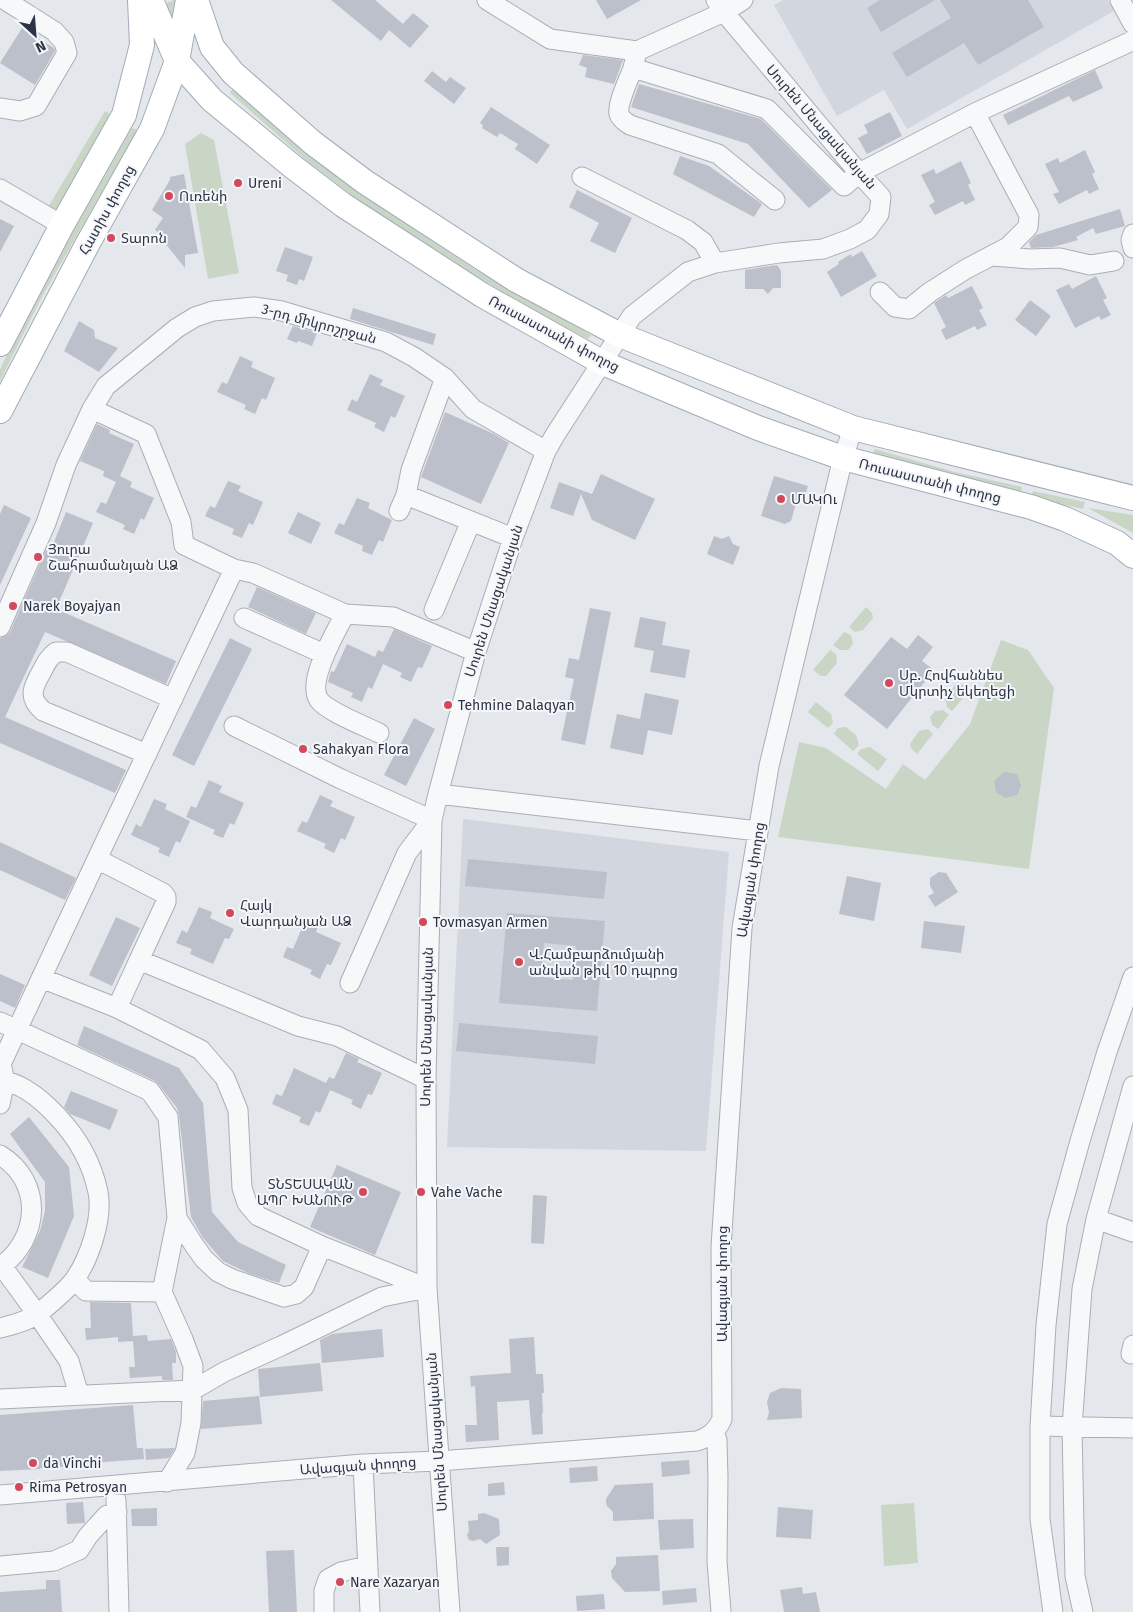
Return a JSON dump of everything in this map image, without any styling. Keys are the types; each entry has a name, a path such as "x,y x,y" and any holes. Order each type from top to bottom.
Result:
{"main road":[{"path":"0,344 62,225 124,115 142,45 140,0"},
{"name":"Ռուսաստանի փողոց","path":"151,0 177,61 212,100 292,166 344,205 482,296 603,363 758,428 844,458 1031,507 1065,519 1116,543 1133,556"},
{"name":"Հատիս փողոց","path":"0,410 88,243 152,129 177,61 188,0"},
{"path":"196,0 212,47 233,73 313,142 365,182 516,280 620,335 853,428 1133,498"}],"street":[{"path":"0,108 20,111 36,106 67,53 64,42 54,31 5,0"},
{"path":"487,0 550,39 635,60 767,109 844,186 859,173 974,113 1133,36 1120,0"},
{"path":"743,0 720,6 635,60 620,104 619,114 630,125 718,154 775,200"},
{"name":"Սուրեն Մնացականյան","path":"450,1612 427,1288 426,1079 432,820 476,652 513,538 546,451 632,316 688,272 715,263 779,253 823,250 867,230 880,214 882,198 720,6"},
{"path":"880,292 895,307 909,310 930,292 966,269 1008,247 1028,228 1029,214 974,113"},
{"path":"582,177 686,230 703,242 715,263"},
{"path":"0,189 62,225"},
{"path":"1133,234 1131,240 1133,248"},
{"path":"992,256 1030,259 1060,258 1090,265 1114,261"},
{"name":"3-րդ միկրոշրջան","path":"0,627 46,523 66,465 92,409 106,386 177,328 195,317 213,311 254,307 282,311 386,342 414,357 445,378 474,409 546,451"},
{"path":"445,378 411,470 402,503 471,521 513,538"},
{"path":"92,409 146,434 181,522 184,545 234,569 253,573 345,614 393,617 476,652"},
{"name":"Ավագյան փողոց","path":"0,1495 363,1464 439,1461 697,1441 714,1432 719,1427 722,1419 721,1247 742,928 769,766 853,428"},
{"path":"434,610 471,521"},
{"path":"0,1104 2,1072 17,1029 234,569"},
{"path":"345,614 324,654 315,686 318,698 326,706 379,734"},
{"path":"244,618 324,654"},
{"path":"147,754 43,711 36,705 33,698 33,687 50,657 56,652 67,652 173,699"},
{"path":"234,726 432,820 407,853 350,983"},
{"path":"438,794 758,831"},
{"path":"97,859 163,893 166,897 166,902 117,1008"},
{"path":"139,960 298,1026 337,1036 426,1079"},
{"path":"1054,1612 1040,1519 1040,1426 1046,1325 1057,1224 1104,1060 1133,977"},
{"path":"41,978 117,1008 201,1050 226,1078 238,1110 242,1188 247,1203 258,1216 322,1246 427,1288"},
{"path":"0,1022 150,1091 168,1117 177,1218 162,1292 193,1366 193,1390 191,1423 185,1454 167,1482"},
{"path":"0,1328 13,1325 37,1314 75,1279 88,1252 97,1224 98,1194 91,1167 78,1142 63,1122 46,1104 2,1072"},
{"path":"1083,1612 1075,1576 1072,1427 1082,1289 1096,1219 1133,1086"},
{"path":"0,1155 8,1160 18,1171 30,1194 32,1208 31,1222 26,1237 18,1251 1,1266 69,1361 79,1395"},
{"path":"177,1218 204,1259 218,1272 232,1279 284,1297 296,1294 304,1287 322,1246"},
{"path":"1096,1219 1133,1232"},
{"path":"75,1279 86,1291 162,1292"},
{"path":"0,1399 193,1390 224,1372 382,1296 427,1288"},
{"path":"1040,1426 1133,1428"},
{"path":"714,1432 718,1478 717,1561 721,1612"},
{"path":"363,1464 370,1612"},
{"path":"116,1486 119,1612"},
{"path":"0,1566 54,1561 79,1550 88,1536 107,1515 117,1512"},
{"path":"324,1612 324,1591 328,1580 341,1572 367,1566"}],"shaded area":[{"path":"783,0 1108,0 1114,11 907,129 884,90 837,116 774,5"},
{"path":"463,819 729,852 706,1151 447,1147"}],"green space":[{"path":"157,0 167,3 178,0 173,22"},
{"path":"234,87 297,144 373,202 476,270 591,335 588,339 542,315 369,208 306,160 230,93"},
{"path":"105,111 116,118 58,216 47,209"},
{"path":"132,128 137,130 43,295 0,381 0,369 37,295"},
{"path":"201,133 214,140 239,273 208,279 185,144"},
{"path":"875,449 955,472 1022,487 1021,494 873,454"},
{"path":"1033,491 1085,502 1083,509 1031,497"},
{"path":"1088,508 1133,515 1133,533"},
{"path":"866,607 872,613 873,618 863,630 855,632 849,627"},
{"path":"844,632 851,635 853,644 848,650 840,650 833,645"},
{"path":"1001,640 1028,650 1054,688 1029,869 778,837 799,742 826,748 886,789 903,764 925,780 970,724"},
{"path":"830,650 836,654 837,663 826,676 821,676 813,670"},
{"path":"956,684 961,684 970,690 952,711 947,707 945,698"},
{"path":"816,702 831,714 833,723 828,728 808,712"},
{"path":"943,710 949,715 938,729 932,725 930,717 935,711"},
{"path":"846,727 856,735 859,745 853,751 834,734 838,728"},
{"path":"928,729 933,734 917,754 910,744 919,731"},
{"path":"870,747 887,759 878,771 857,754 861,749"},
{"path":"914,1503 918,1563 884,1566 881,1505"}],"building":[{"path":"331,0 375,0 403,24 413,13 429,26 410,48 389,30 381,41"},
{"path":"596,0 641,0 607,19"},
{"path":"880,0 935,0 881,32 867,8"},
{"path":"940,0 1028,0 1044,27 978,65 964,43 907,77 892,53 951,18"},
{"path":"22,28 54,48 55,51 35,85 0,63"},
{"path":"583,55 623,60 614,84 585,77 587,68 579,65"},
{"path":"1095,70 1103,88 1073,102 1069,96 1008,125 1003,115"},
{"path":"432,71 446,82 450,77 466,88 454,104 424,81"},
{"path":"639,84 761,119 832,190 809,208 748,144 631,107"},
{"path":"491,107 550,145 537,164 515,149 518,144 500,133 497,137 482,128 483,125 480,123"},
{"path":"890,112 902,136 867,154 858,138 868,133 864,125"},
{"path":"1085,150 1095,172 1092,174 1099,189 1089,194 1087,190 1059,204 1053,194 1059,192 1045,164 1058,158 1060,163"},
{"path":"680,156 709,166 762,204 754,217 673,174"},
{"path":"961,161 971,183 968,185 975,200 965,205 963,201 935,215 929,205 935,202 921,175 934,169 936,174"},
{"path":"184,174 198,253 185,255 185,268 165,243 165,237 155,230 163,218 152,210 170,177"},
{"path":"577,190 632,218 615,253 590,241 599,223 569,207"},
{"path":"1120,209 1125,226 1096,234 1093,228 1076,237 1078,240 1053,247 1031,248 1029,242 1036,235"},
{"path":"0,219 14,226 0,252"},
{"path":"285,247 313,257 304,281 299,279 297,285 286,281 288,275 276,271"},
{"path":"862,251 877,276 841,297 827,272 851,254 852,257"},
{"path":"777,265 781,271 781,288 773,288 768,294 763,289 745,289 745,270"},
{"path":"1096,276 1107,298 1103,300 1111,315 1101,320 1099,316 1075,328 1056,290 1069,284 1072,289"},
{"path":"972,286 983,308 979,310 987,325 977,330 975,326 946,340 941,330 946,327 934,303 946,295 948,298"},
{"path":"1030,300 1051,316 1036,336 1015,320"},
{"path":"353,308 436,334 433,345 350,319"},
{"path":"79,321 94,330 95,338 118,348 99,372 64,351"},
{"path":"293,326 317,333 312,346 287,339"},
{"path":"240,356 253,362 251,367 275,378 266,400 262,398 255,414 244,409 246,405 217,392 222,382 227,384"},
{"path":"370,374 383,380 380,385 405,396 395,418 391,416 384,432 374,427 376,423 347,410 352,399 357,402"},
{"path":"445,412 494,434 509,443 481,504 421,477"},
{"path":"97,424 110,430 109,433 134,444 120,476 132,482 130,487 154,498 144,520 141,518 134,534 123,529 125,525 96,512 101,502 106,504 116,482 103,476 104,471 80,461"},
{"path":"601,474 655,499 635,540 592,520 581,494 573,516 550,508 559,482 592,494"},
{"path":"774,476 808,486 803,502 797,500 791,521 785,524 761,516"},
{"path":"228,481 241,486 238,491 263,502 253,525 249,523 242,538 232,534 234,529 205,516 210,506 215,508"},
{"path":"357,498 370,503 368,508 392,520 383,542 379,540 372,555 362,551 363,546 334,533 339,523 344,525"},
{"path":"4,505 31,518 0,585 0,514"},
{"path":"66,512 93,523 56,609 176,661 166,684 45,632 5,717 126,770 115,793 0,743 0,638 10,632 46,550 50,552"},
{"path":"298,512 321,523 311,544 288,533"},
{"path":"714,536 722,539 729,536 733,544 740,547 733,565 707,554"},
{"path":"257,587 316,613 306,634 248,607"},
{"path":"590,608 611,612 585,745 561,740 574,679 565,677 569,658 579,660"},
{"path":"640,617 666,622 662,645 690,650 685,678 650,672 654,651 634,647"},
{"path":"394,629 432,646 422,668 418,667 411,682 400,677 402,673 383,664 372,689 368,687 362,702 351,697 353,693 328,682 331,671 334,672 347,644 375,657 378,650 383,652"},
{"name":"Սբ. Հովհաննես Մկրտիչ եկեղեցի","path":"918,635 933,647 922,661 934,670 887,729 844,695 891,637 907,649"},
{"path":"230,638 252,649 194,766 172,755"},
{"path":"645,693 679,700 672,735 648,730 643,755 610,748 617,714 640,719"},
{"path":"414,718 435,729 406,786 384,775"},
{"path":"1004,772 1017,774 1021,785 1017,795 1005,798 996,792 994,781"},
{"path":"209,780 222,786 219,792 244,803 234,825 230,823 223,838 213,834 215,830 186,817 191,806 196,808"},
{"path":"320,795 333,801 330,806 355,817 345,840 341,838 334,853 324,848 326,844 297,831 302,821 307,823"},
{"path":"154,799 167,804 165,809 190,821 180,843 176,841 169,857 158,852 160,848 131,835 136,824 141,827"},
{"path":"0,842 76,878 65,900 0,870"},
{"path":"468,859 607,872 604,899 465,886"},
{"path":"939,872 946,873 958,892 935,907 928,896 934,893 930,886 930,878"},
{"path":"847,876 881,883 874,921 839,914"},
{"path":"199,907 212,912 210,918 234,929 229,939 225,938 213,964 190,954 192,949 176,943 182,930 187,933"},
{"path":"507,913 605,921 597,1011 499,1003","holes":["544,943 576,946 573,980 541,977"]},
{"path":"116,917 140,928 112,986 89,975"},
{"path":"305,921 318,927 316,932 341,943 331,965 327,964 320,979 310,974 312,970 283,957 287,947 293,949"},
{"path":"924,921 965,926 961,953 921,948"},
{"path":"0,974 25,985 15,1008 0,1001"},
{"path":"459,1023 598,1036 595,1064 456,1051"},
{"path":"84,1026 179,1068 203,1103 212,1212 238,1242 286,1265 279,1283 250,1274 223,1261 203,1238 191,1217 177,1108 155,1081 77,1045"},
{"path":"346,1053 359,1059 357,1062 382,1073 372,1095 368,1094 361,1109 351,1104 353,1100 330,1090 320,1113 316,1111 309,1126 299,1122 301,1117 272,1104 276,1094 282,1096 294,1068 326,1083 329,1077 334,1079"},
{"path":"71,1091 118,1110 110,1130 70,1114 64,1107"},
{"path":"29,1117 69,1167 74,1216 48,1278 22,1267 40,1231 45,1211 45,1182 10,1134"},
{"path":"337,1165 401,1192 375,1255 310,1227"},
{"path":"533,1195 547,1196 544,1244 531,1243"},
{"path":"90,1302 131,1303 133,1336 147,1335 148,1341 171,1339 176,1352 176,1363 172,1363 173,1380 162,1380 162,1376 130,1378 129,1367 135,1367 133,1341 118,1342 118,1337 86,1340 85,1328 91,1328"},
{"path":"382,1329 384,1357 322,1363 320,1340 332,1334"},
{"path":"534,1337 536,1374 543,1374 543,1434 532,1435 529,1400 497,1402 499,1440 466,1442 465,1425 477,1425 475,1386 471,1387 470,1376 511,1373 509,1339"},
{"path":"320,1363 323,1391 260,1397 258,1369"},
{"path":"781,1388 801,1389 802,1418 767,1420 769,1412 767,1402 770,1393"},
{"path":"259,1396 262,1424 201,1429 203,1401"},
{"path":"133,1405 137,1448 143,1448 144,1459 0,1471 0,1415"},
{"path":"175,1448 169,1458 146,1460 145,1449"},
{"path":"689,1460 690,1474 662,1477 661,1462"},
{"path":"597,1466 598,1481 570,1483 569,1468"},
{"path":"504,1482 505,1495 488,1496 488,1484"},
{"path":"653,1483 654,1519 613,1521 613,1512 607,1506 606,1499 615,1485"},
{"path":"83,1502 85,1523 67,1524 66,1503"},
{"path":"778,1507 813,1510 811,1539 776,1537"},
{"path":"157,1508 157,1526 132,1526 131,1509"},
{"path":"484,1513 499,1519 500,1535 486,1544 480,1539 469,1540 467,1535 469,1531 468,1521 478,1520 478,1514"},
{"path":"693,1519 694,1548 660,1550 658,1520"},
{"path":"496,1547 509,1547 509,1565 497,1566"},
{"path":"294,1550 297,1612 269,1612 266,1551"},
{"path":"658,1555 660,1591 625,1592 612,1578 611,1571 616,1564 616,1557"},
{"path":"46,1580 60,1580 62,1612 0,1612 0,1592 46,1589"},
{"path":"802,1587 803,1594 816,1592 820,1612 784,1612 780,1590"},
{"path":"696,1588 697,1602 663,1605 662,1591"},
{"path":"604,1594 605,1609 577,1611 576,1596"}],"place":[{"name":"Ureni","path":"238,183"},
{"name":"Ուռենի","path":"169,196"},
{"name":"Տարոն","path":"111,238"},
{"name":"ՄԱԿՈւ","path":"781,499"},
{"name":"Յուրա Շահրամանյան ԱՁ","path":"38,557"},
{"name":"Narek Boyajyan","path":"13,606"},
{"name":"Սբ. Հովհաննես Մկրտիչ եկեղեցի","path":"889,683"},
{"name":"Tehmine Dalaqyan","path":"448,705"},
{"name":"Sahakyan Flora","path":"303,749"},
{"name":"Հայկ Վարդանյան ԱՁ","path":"230,913"},
{"name":"Tovmasyan Armen","path":"423,922"},
{"name":"Վ.Համբարձումյանի անվան թիվ 10 դպրոց","path":"519,962"},
{"name":"ՏՆՏԵՍԱԿԱՆ ԱՊՐ ԽԱՆՈՒԹ","path":"363,1192"},
{"name":"Vahe Vache","path":"421,1192"},
{"name":"da Vinchi","path":"33,1463"},
{"name":"Rima Petrosyan","path":"19,1487"},
{"name":"Nare Xazaryan","path":"340,1582"}]}
